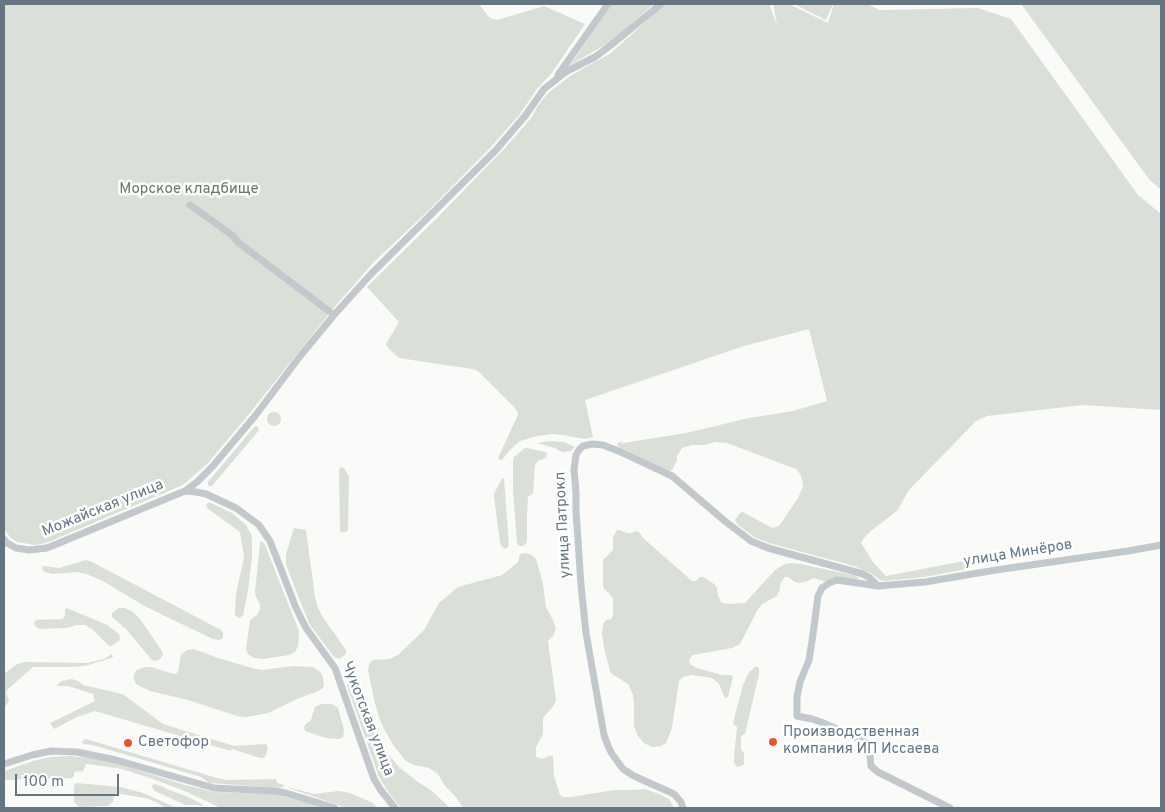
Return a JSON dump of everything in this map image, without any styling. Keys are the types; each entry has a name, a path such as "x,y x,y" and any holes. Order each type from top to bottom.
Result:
{"street":[{"path":"555,80 608,4"},
{"path":"555,80 567,71 595,57 661,4"},
{"name":"Можайская улица","path":"4,539 16,548 29,550 47,548 185,491 197,482 255,416 334,315 372,273 496,150 525,116 544,89 555,80"},
{"path":"190,205 218,224 334,315"},
{"name":"улица Патрокл","path":"683,808 681,802 674,794 623,769 612,754 604,735 586,633 581,585 574,469 576,455 579,450 583,446 592,444 603,445 621,452 672,476 751,541 768,548 857,572 870,578 878,586"},
{"name":"Чукотская улица","path":"185,491 206,494 236,508 259,525 270,541 306,628 335,668 374,779 395,808"},
{"name":"улица Минёров","path":"950,808 878,772 871,766 869,746 864,741 821,722 797,716 797,697 800,682 809,660 818,596 822,588 829,582 837,580 878,586 925,582 1161,545"},
{"path":"4,764 51,751 77,752 116,760 214,788 274,791 335,808"}],"green space":[{"name":"Морское кладбище","path":"4,4 479,4 489,17 497,20 544,6 585,24 551,74 537,89 520,114 491,147 430,209 373,263 332,310 208,463 183,485 46,543 35,545 17,542 4,529"},
{"path":"612,4 654,4 610,42 570,65"},
{"path":"665,4 769,4 777,25 773,4 789,4 828,23 834,4 867,4 880,10 978,8 1011,19 1138,195 1161,214 1161,410 1083,405 987,416 976,421 908,491 898,510 871,531 861,543 873,562 886,576 964,561 967,563 967,569 924,577 885,581 854,566 769,543 754,537 737,524 735,520 743,512 772,528 779,526 798,498 803,486 801,475 796,469 727,443 715,442 682,448 670,471 619,447 617,444 620,442 686,433 749,418 793,411 827,401 809,329 744,346 585,400 593,437 585,439 553,434 537,436 520,441 500,460 498,458 517,417 518,413 515,408 478,371 399,358 386,344 399,322 367,287 504,149 532,117 548,93 570,76 611,53"},
{"path":"797,4 833,4 826,20"},
{"path":"1021,4 1161,4 1161,190 1149,179"},
{"path":"271,412 277,412 281,419 277,426 271,426 267,422 267,416"},
{"path":"255,426 259,430 212,486 208,486 208,482"},
{"path":"564,442 575,447 571,451 564,452 537,443"},
{"path":"525,448 547,454 546,458 538,461 535,465 533,493 528,497 527,541 523,546 519,546 517,543 513,490 513,461 514,457"},
{"path":"341,467 344,468 349,477 348,529 345,532 340,530 339,469"},
{"path":"502,478 504,479 509,545 505,549 500,543 494,497"},
{"path":"209,502 232,513 246,525 251,534 252,557 248,591 243,615 240,618 235,615 235,610 236,594 244,557 240,532 207,508 206,505"},
{"path":"294,528 306,530 318,608 346,650 346,654 339,659 334,657 310,625 288,570 286,554"},
{"path":"617,530 627,533 639,532 643,538 692,581 703,577 714,584 721,602 727,604 745,603 775,570 785,564 801,564 856,576 858,579 824,581 814,578 799,583 785,577 781,582 777,596 762,604 758,609 740,644 732,648 693,655 689,659 690,664 697,668 722,675 731,675 733,677 728,697 725,698 719,684 712,678 692,675 683,677 679,681 672,728 666,743 661,746 652,747 644,743 638,736 634,726 633,695 628,684 610,671 604,648 603,624 613,616 613,599 603,587 603,562 613,550 613,537"},
{"path":"260,542 263,542 265,545 299,631 298,646 295,652 289,655 263,659 254,658 248,654 246,649 250,620 257,615 260,609 255,592"},
{"path":"526,553 536,559 543,584 546,607 556,629 548,641 556,700 543,718 543,734 536,747 536,757 542,759 553,756 554,776 560,795 563,797 615,790 644,789 669,799 674,808 463,808 438,774 429,768 406,761 385,731 374,699 368,670 370,662 373,660 390,659 399,654 424,630 439,603 458,587 502,575 518,562 520,554"},
{"path":"86,560 221,630 223,638 219,640 213,639 143,605 101,580 86,574 77,572 52,574 42,569 43,566 59,568"},
{"path":"67,608 107,625 119,634 120,640 109,646 92,629 85,625 40,629 34,624 36,620 62,619"},
{"path":"119,608 125,608 133,612 140,619 162,651 163,655 160,659 152,660 126,629 112,617 112,613"},
{"path":"194,649 218,658 262,670 294,666 312,667 322,674 323,688 268,713 246,717 150,691 136,684 134,674 137,670 145,667 176,674 181,655 187,650"},
{"path":"112,654 113,657 111,658 85,666 33,667 8,689 6,692 9,701 4,708 4,674 17,664 26,662 87,663 104,659"},
{"path":"758,667 759,674 745,734 741,736 744,764 737,767 734,763 734,757 737,727 733,724 743,685 749,672"},
{"path":"349,672 353,674 359,685 361,696 376,736 387,753 400,768 432,791 450,808 401,808 391,796 379,777 347,686 347,675"},
{"path":"72,679 83,685 124,695 163,724 234,746 266,744 268,748 266,755 260,758 232,749 231,751 95,711 77,717 54,729 50,723 95,701 93,694 68,686 57,686 62,681"},
{"path":"321,704 332,704 338,708 344,730 343,737 339,739 326,738 305,731 305,725 311,720 315,707"},
{"path":"86,739 217,778 226,780 276,779 277,783 284,786 281,788 209,783 201,777 93,745 83,744 82,741"},
{"path":"70,756 116,763 185,785 214,792 272,794 324,808 221,808 153,779 122,769 88,764 86,764 83,771 74,772 72,778 4,780 4,771 33,761 51,757"},
{"path":"76,783 121,787 143,793 177,808 165,808 146,798 115,793 113,802 108,806 79,807 74,802 74,786"},
{"path":"153,784 186,796 203,805 185,805 155,791 152,787"},
{"path":"288,787 314,794 339,791 350,793 373,803 378,808 346,808"}],"place":[{"name":"Производственная компания ИП Иссаева","path":"773,742"},
{"name":"Светофор","path":"128,743"}]}
